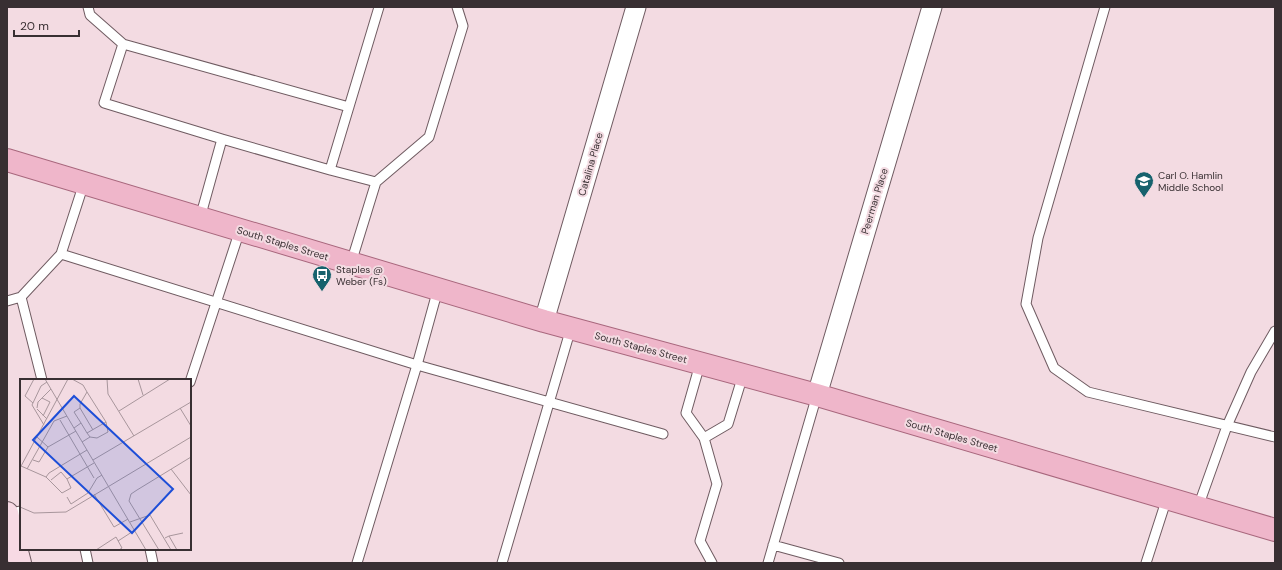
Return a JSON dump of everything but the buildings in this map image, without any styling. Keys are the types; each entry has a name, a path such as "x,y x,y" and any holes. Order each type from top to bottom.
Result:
{"main road":[{"name":"South Staples Street","path":"7,160 544,321 817,394 1275,530"},
{"path":"7,514 20,563"}],"street":[{"name":"Catalina Place","path":"544,321 636,7"},
{"name":"Peerman Place","path":"817,394 932,7"}],"lane":[{"path":"88,7 90,15 123,44 349,107"},
{"path":"330,170 379,7"},
{"path":"351,263 376,182 429,137 463,26 457,7"},
{"path":"1105,7 1038,238 1026,304 1054,368 1088,392 1275,437"},
{"path":"123,44 104,103 222,139 376,182"},
{"path":"200,218 222,139"},
{"path":"7,301 21,297 61,254 84,183"},
{"path":"191,379 240,230"},
{"path":"61,254 417,365 663,434"},
{"path":"358,563 438,289"},
{"path":"21,297 42,379"},
{"path":"502,563 570,328"},
{"path":"1198,507 1227,426 1251,372 1275,331"},
{"path":"700,363 686,413 704,438 717,484 700,541 712,563"},
{"path":"704,438 728,424 743,375"},
{"path":"768,563 817,394"},
{"path":"1146,563 1167,498"},
{"path":"7,514 20,511"},
{"path":"773,545 839,563"},
{"path":"85,550 88,563"},
{"path":"150,550 153,563"}],"place":[{"name":"Carl O. Hamlin Middle School","path":"1144,198"},
{"name":"Staples @ Weber (Fs)","path":"322,292"}]}
